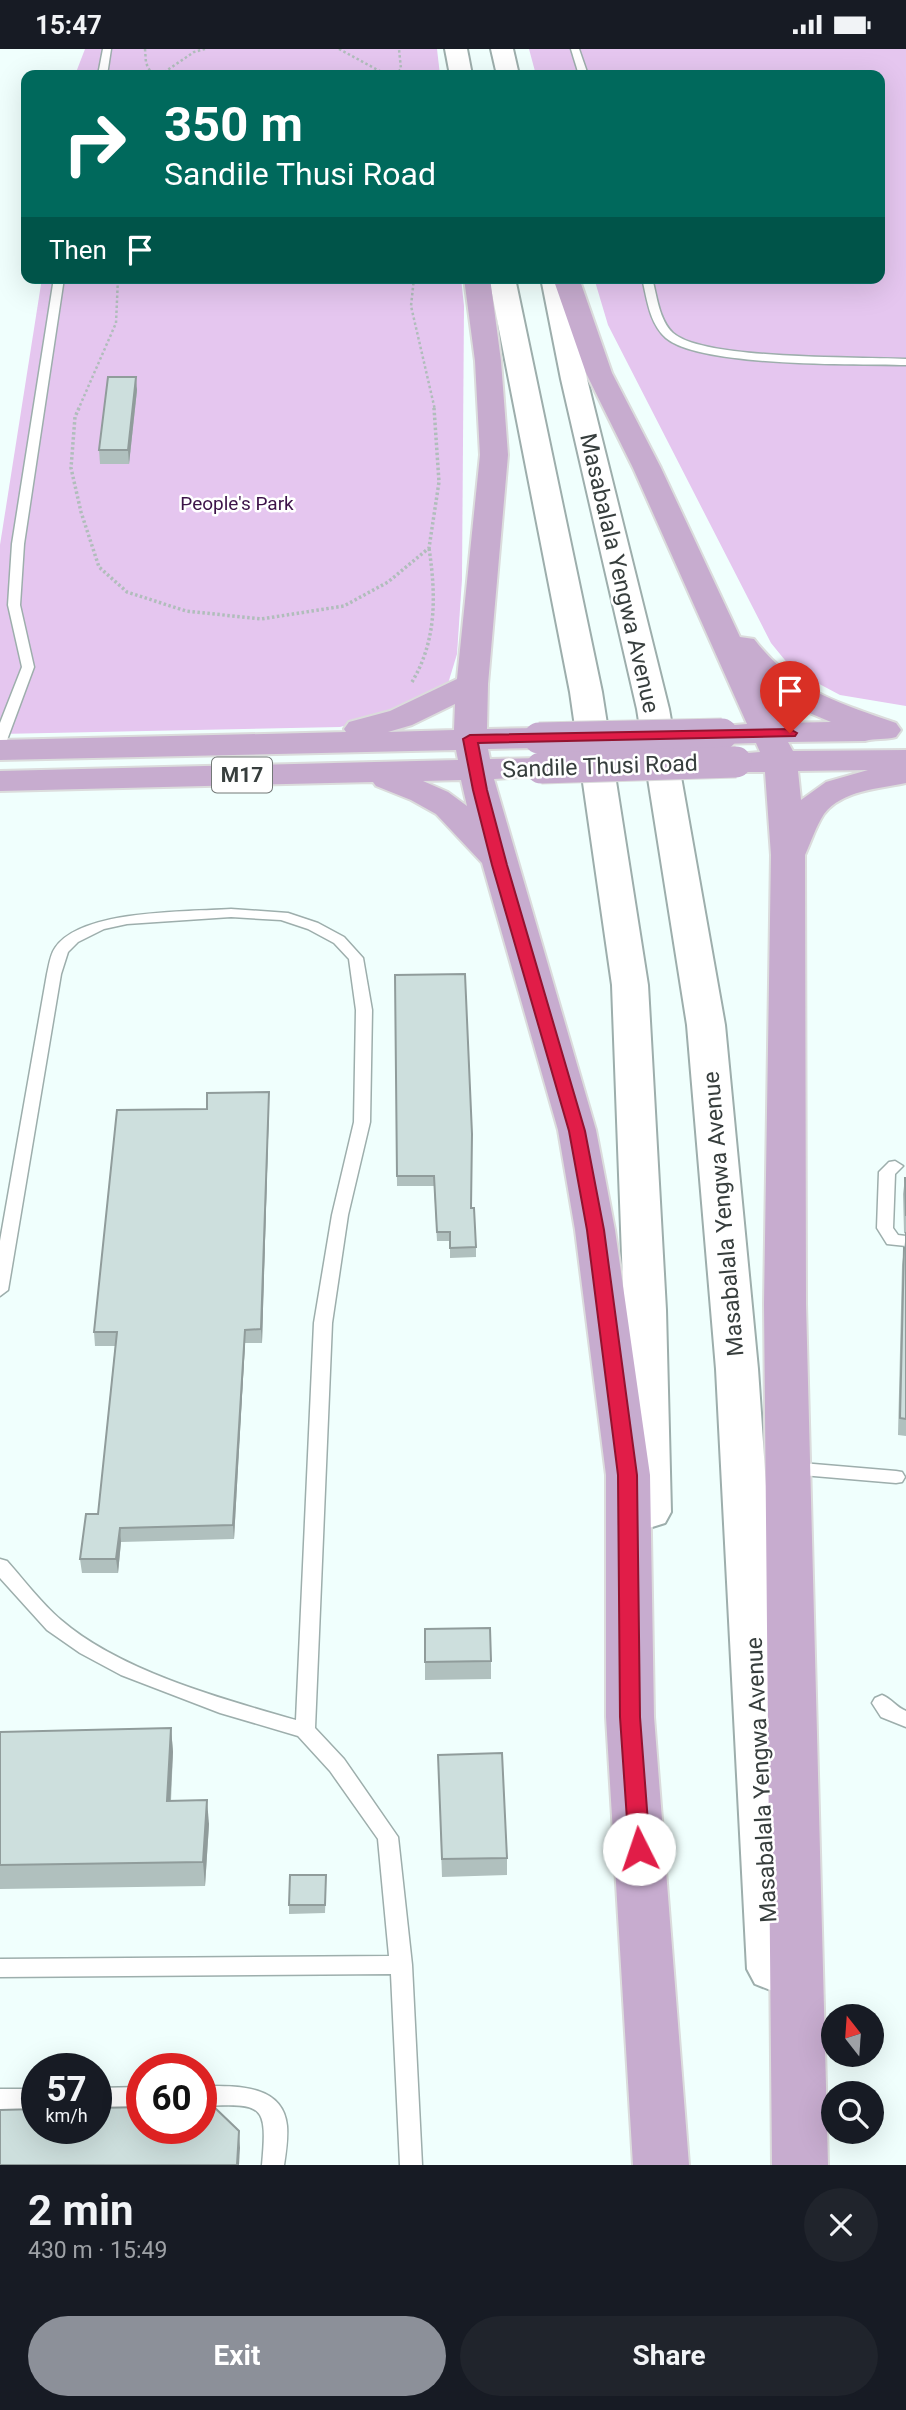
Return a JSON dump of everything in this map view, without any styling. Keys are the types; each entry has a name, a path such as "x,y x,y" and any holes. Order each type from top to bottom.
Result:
{"main road":[{"path":"456,49 460,70"},
{"path":"502,49 507,70"},
{"path":"478,284 488,361 494,455 472,684 473,755 500,865 577,1131 595,1230 628,1475 630,1717 662,2165"},
{"path":"503,284 586,692 630,985 645,1310 662,2165"},
{"name":"Masabalala Yengwa Avenue","path":"555,284 574,379 653,709 706,1025 737,1369 784,2165"},
{"path":"568,284 599,373 648,468 776,747 788,855 785,1304 800,2165"},
{"path":"702,587 757,668 770,680 792,694 896,730"},
{"path":"300,743 401,718 472,684"},
{"name":"Sandile Thusi Road","path":"0,781 53,764 300,743 473,755 776,747 896,730"},
{"name":"Sandile Thusi Road","path":"776,747 906,760"},
{"name":"Sandile Thusi Road","path":"0,750 53,764 369,772 473,755"},
{"path":"369,772 425,792 453,809 500,865"},
{"path":"788,855 810,809 819,801 854,785 906,774"}],"lane":[{"path":"103,70 107,49"},
{"path":"575,49 582,70"},
{"path":"0,740 28,667 13,605 15,579 59,284"},
{"path":"648,284 658,323 673,339 687,347 763,356 906,362"},
{"path":"0,1290 54,974 61,950 99,926 127,920 231,913 283,916 313,926 339,940 356,958 364,1010 362,1122 340,1215 323,1323 305,1730"},
{"path":"895,1166 887,1172 885,1228 893,1240 906,1241"},
{"path":"789,1468 897,1479"},
{"path":"0,1566 54,1625 87,1648 128,1670 227,1708 305,1730 337,1765 388,1837 401,1965 411,2165"},
{"path":"881,1703 888,1712 906,1719"},
{"path":"0,1968 401,1965"},
{"path":"217,2096 256,2099 266,2105 275,2121 273,2165"},
{"path":"0,2099 21,2099"}],"path":[{"path":"145,49 150,70"},
{"path":"167,70 194,52 205,49"},
{"path":"338,49 378,70"},
{"path":"399,49 400,70"},
{"path":"118,284 116,323 75,417 71,468 81,512 99,567 127,591 186,611 261,619 344,607 387,582 429,548"},
{"path":"411,684 422,668 431,638 435,584 429,548 439,482 437,419 411,306 413,284"}],"green space":[{"path":"85,49 437,49 439,70 77,70"},
{"path":"529,49 906,49 906,706 840,695 793,670 771,643 608,325 596,284 885,284 885,70 535,70"},
{"name":"People's Park","path":"41,284 462,284 464,306 462,579 457,654 447,687 400,711 340,727 0,734 0,545"}],"building":[{"path":"108,377 136,377 128,450 99,450"},
{"path":"465,974 472,1134 471,1208 474,1208 476,1247 450,1248 450,1232 437,1232 434,1176 397,1176 395,975"},
{"path":"269,1092 261,1329 245,1330 233,1525 120,1528 116,1559 80,1559 86,1514 98,1514 117,1332 94,1332 117,1110 207,1109 207,1093"},
{"path":"906,1248 906,1419 900,1418"},
{"path":"490,1628 491,1661 425,1662 425,1629"},
{"path":"171,1728 167,1801 207,1800 203,1862 0,1865 0,1732"},
{"path":"502,1753 507,1858 442,1859 438,1755"},
{"path":"290,1875 326,1875 325,1905 289,1905"},
{"path":"126,2107 126,2144 217,2144 217,2110 239,2131 237,2165 0,2165 0,2110 21,2109 21,2144 112,2144 112,2108"}],"route":[{"path":"639,1849 630,1717 628,1475 595,1230 577,1131 500,865 470,739 790,733"}]}
